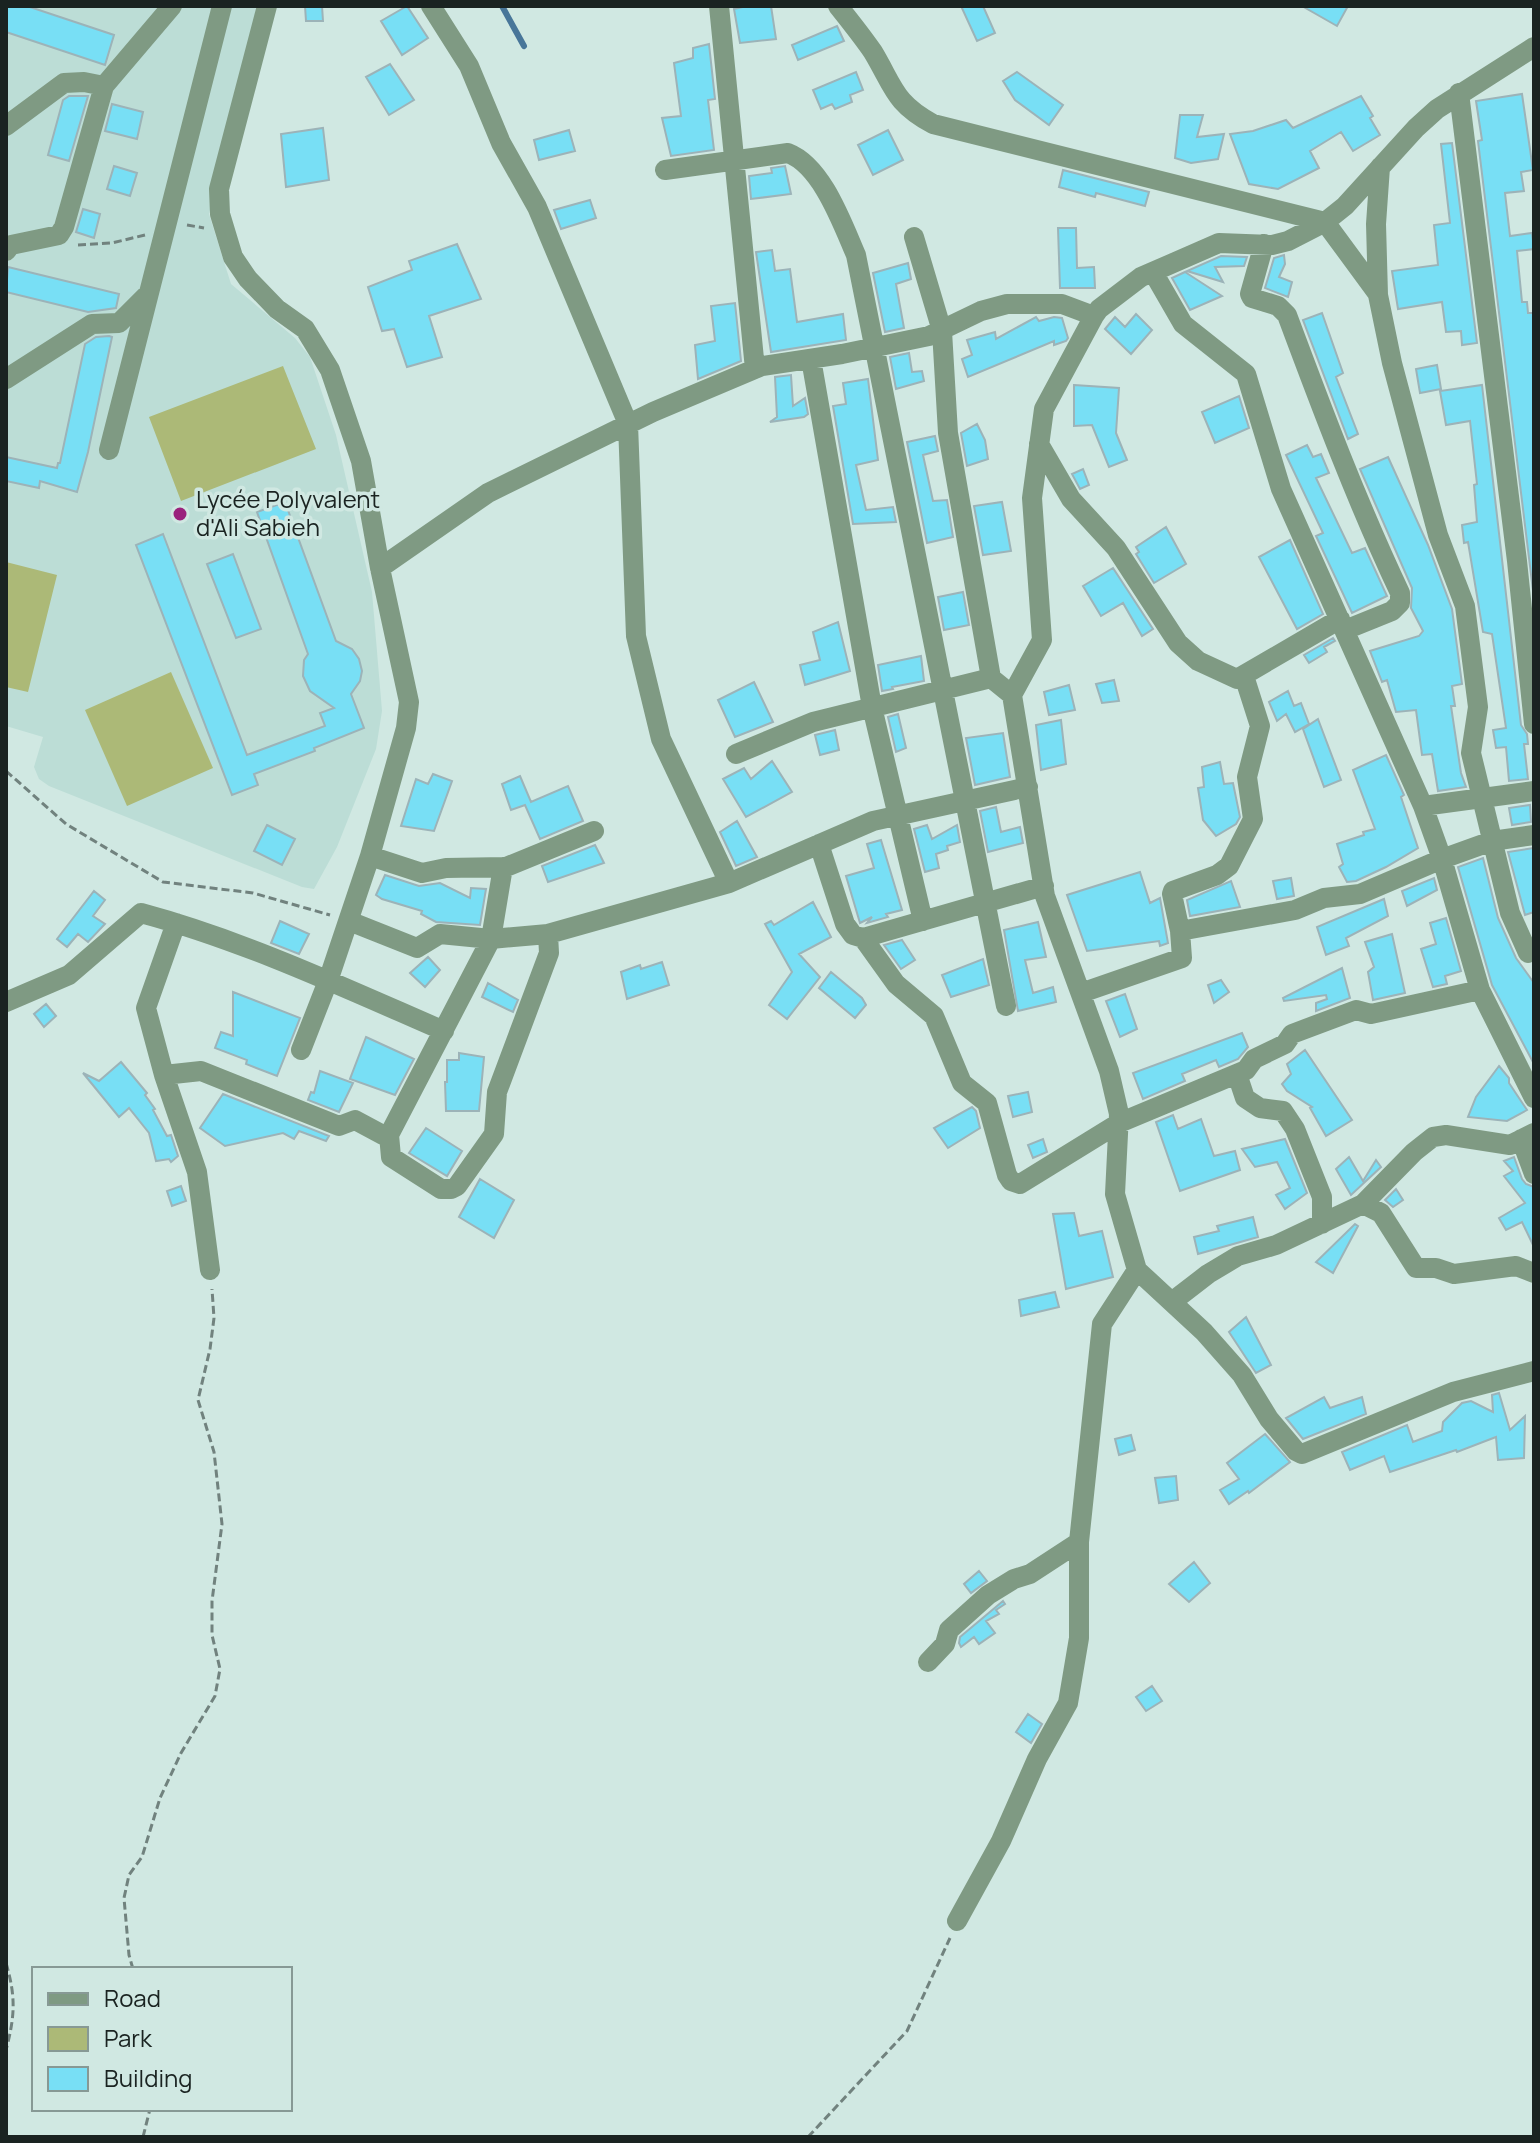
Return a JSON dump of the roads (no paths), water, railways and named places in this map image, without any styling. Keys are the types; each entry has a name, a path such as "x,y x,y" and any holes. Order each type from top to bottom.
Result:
{"street":[{"path":"6,251 11,245 59,235 64,227 104,86 172,6"},
{"path":"109,450 222,6"},
{"path":"267,6 219,189 220,214 233,257 248,279 277,309 305,329 330,370 361,461 409,702 406,728 370,856 301,1050"},
{"path":"431,6 469,66 501,143 537,207 628,424 636,636 661,739 729,883"},
{"path":"719,6 755,369"},
{"path":"838,6 872,52 898,98 912,113 933,124 1325,222 1378,295"},
{"path":"1534,47 1459,93 1416,128 1345,206 1325,222 1288,241 1219,243 1141,277 1099,309 1044,409 1032,498 1042,640 1012,695 1044,886 1109,1071 1119,1123 1115,1194 1137,1270 1173,1301 1242,1375 1269,1419 1302,1454 1453,1392 1534,1371"},
{"path":"6,126 64,83 84,82 104,86"},
{"path":"1459,93 1534,724"},
{"path":"665,170 788,153 802,158 830,198 856,255 1006,1006"},
{"path":"1380,167 1376,224 1378,295 1392,363 1438,535 1465,606 1478,707 1471,753 1481,797 1510,913 1528,953 1534,950"},
{"path":"914,237 942,331 948,433 991,678 1012,695"},
{"path":"1039,444 1071,499 1116,548 1178,643 1198,661 1237,679 1343,624 1392,611 1400,603 1400,593 1373,537 1331,434 1287,315 1278,306 1252,298 1250,294 1264,244"},
{"path":"1153,272 1183,324 1246,374 1281,489 1423,806 1442,859 1480,990 1533,1095"},
{"path":"6,379 92,324 119,323 149,293"},
{"path":"380,568 488,493 628,424 755,369 875,348 942,331 981,311 1007,304 1062,304 1094,316"},
{"path":"811,359 872,707 923,921"},
{"path":"1081,993 1182,958 1173,891 1217,875 1229,866 1253,819 1247,777 1260,726 1244,676"},
{"path":"736,754 813,722 991,678"},
{"path":"349,921 417,948 440,934 491,939 548,934 729,883 873,821 1028,787"},
{"path":"1423,806 1534,791"},
{"path":"370,856 422,873 446,868 503,867 594,831"},
{"path":"1180,931 1295,910 1324,898 1360,894 1492,841 1534,835"},
{"path":"819,844 845,924 853,935 863,938 1044,886"},
{"path":"503,867 491,939 389,1135 391,1157 441,1189 457,1186 494,1134 497,1092 549,953 548,934"},
{"path":"6,1002 69,975 141,913 176,923 328,981 444,1031"},
{"path":"176,923 146,1008 164,1075 197,1172 210,1270"},
{"path":"863,938 896,984 934,1016 962,1083 987,1103 1007,1175 1011,1181 1020,1184 1119,1123 1246,1070 1254,1059 1285,1044 1292,1034 1356,1010 1371,1014 1480,990"},
{"path":"164,1075 201,1071 339,1126 355,1120 383,1135 389,1135"},
{"path":"1237,1074 1245,1098 1260,1108 1283,1111 1295,1129 1322,1197 1322,1224"},
{"path":"1173,1301 1238,1256 1276,1245 1363,1204 1433,1137 1446,1135 1510,1145 1528,1136 1534,1174"},
{"path":"1363,1204 1381,1213 1416,1268 1436,1268 1454,1274 1516,1266 1534,1273"},
{"path":"957,1921 1001,1841 1037,1759 1068,1703 1079,1638 1079,1542 1102,1324 1137,1270"},
{"path":"928,1662 945,1644 949,1630 988,1595 1014,1579 1030,1574 1079,1542"}],"waterway":[{"path":"502,6 524,46"}],"place":[{"name":"Lycée Polyvalent d'Ali Sabieh","path":"180,514"}]}
